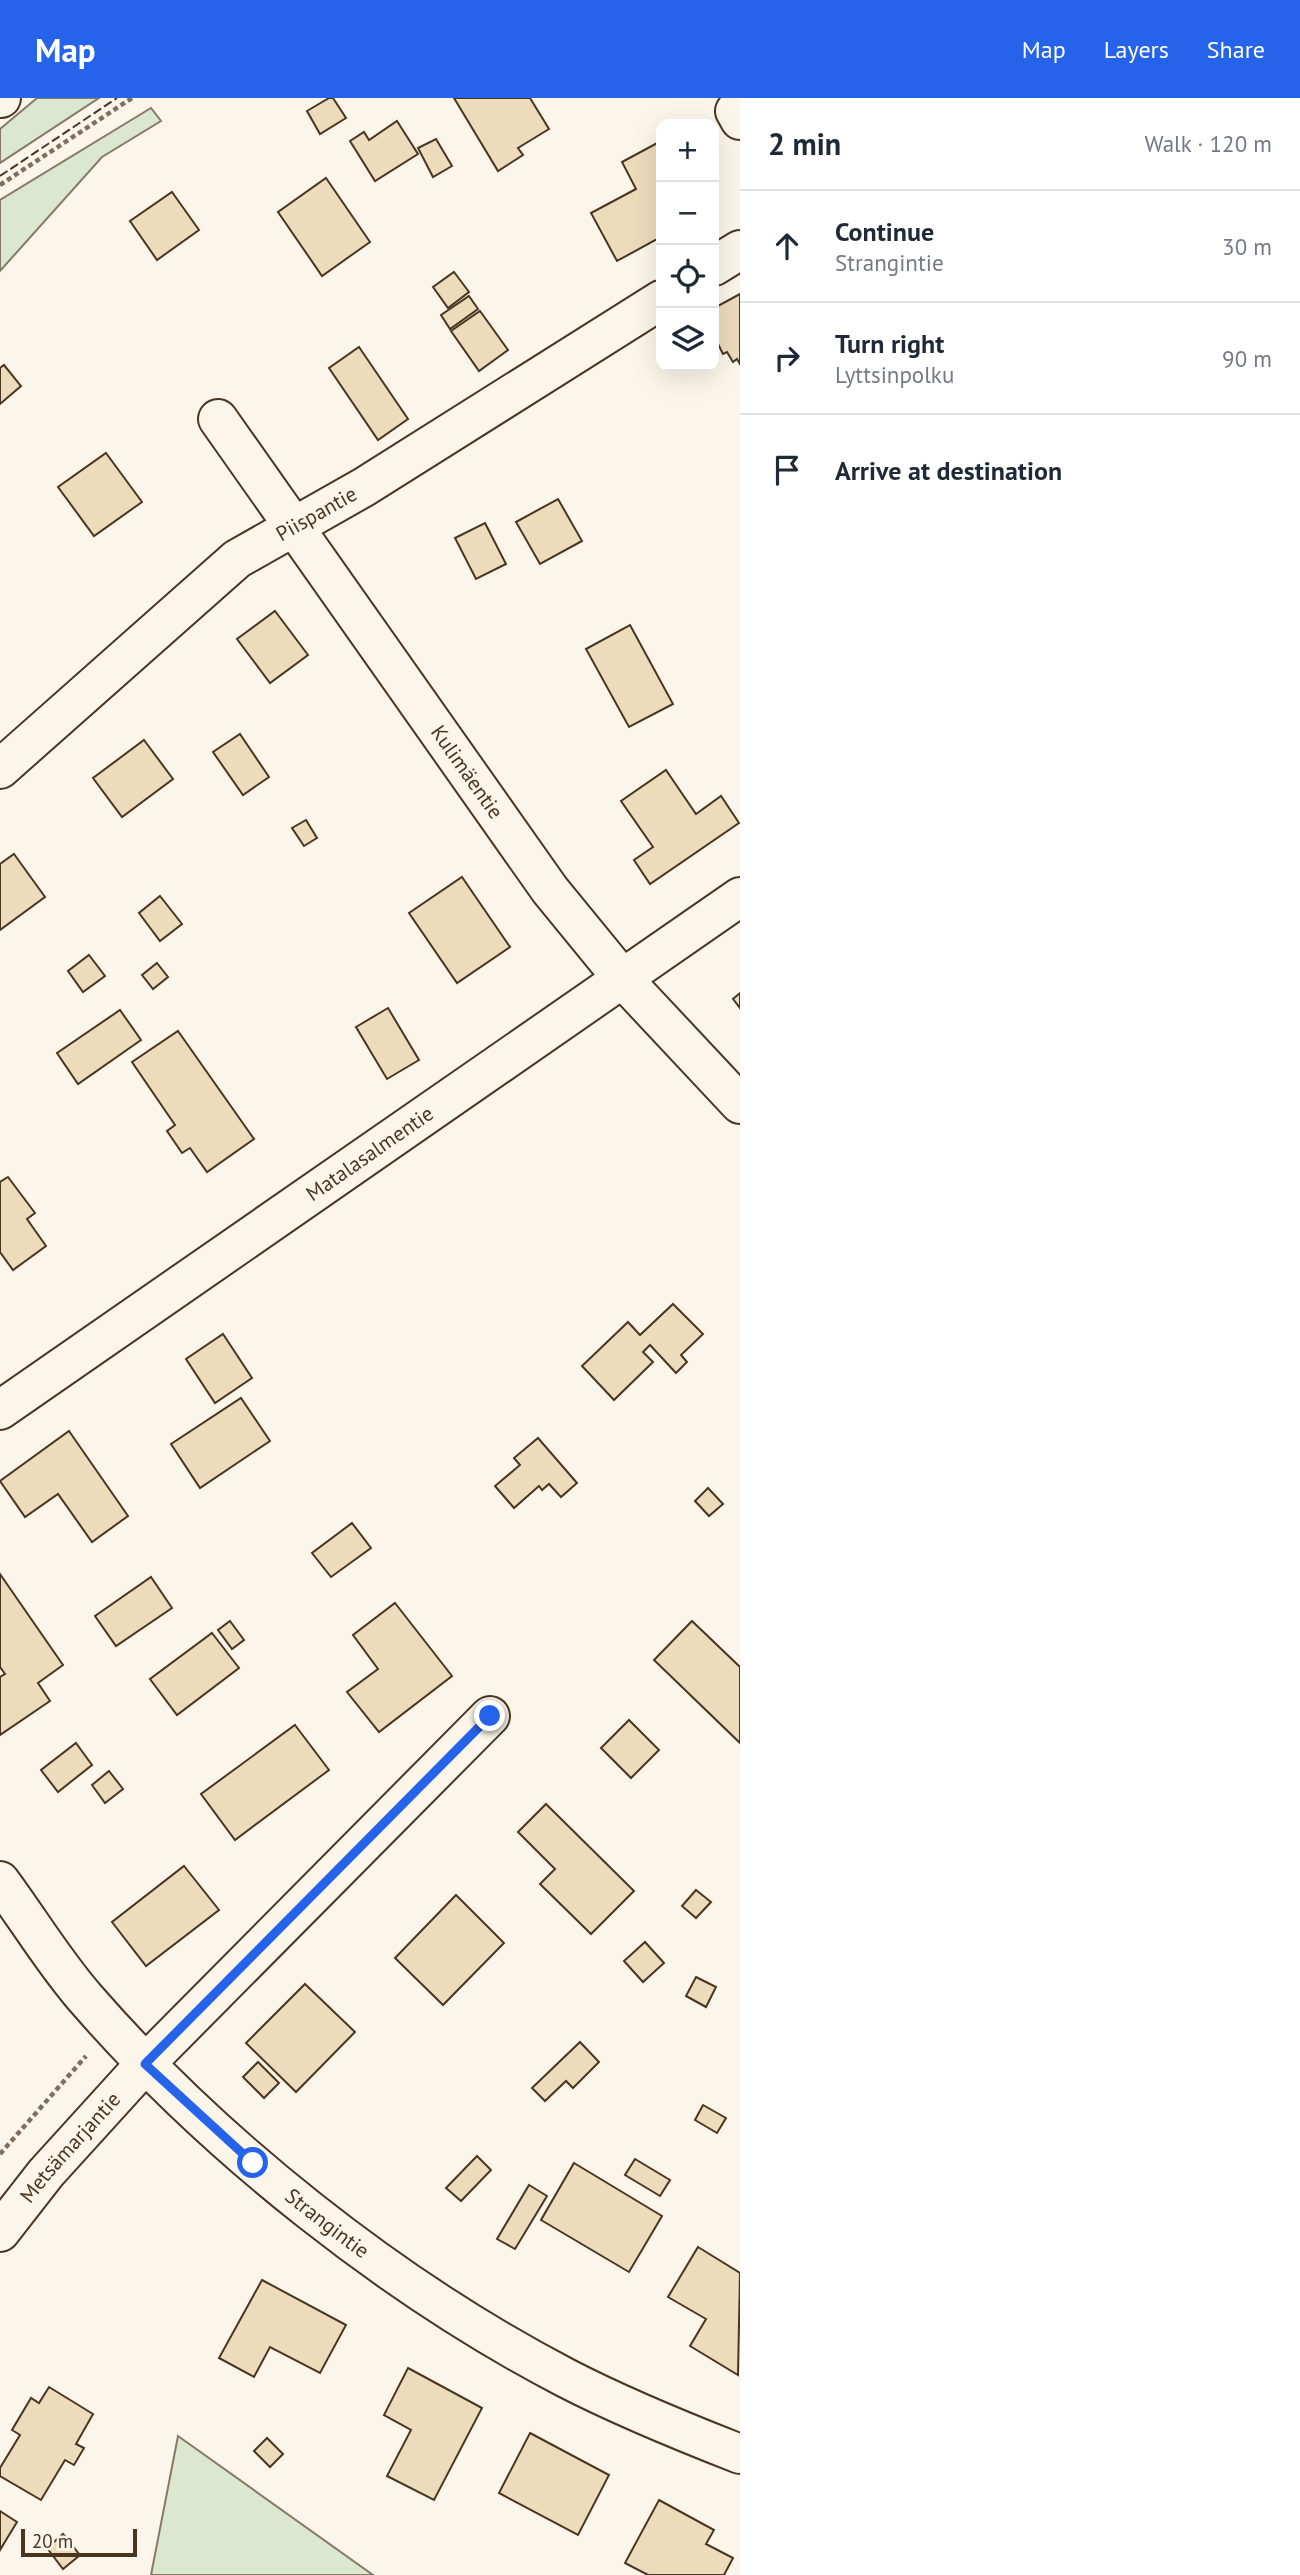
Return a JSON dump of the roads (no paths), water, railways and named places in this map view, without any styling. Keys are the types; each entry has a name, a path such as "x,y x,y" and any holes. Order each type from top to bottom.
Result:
{"street":[{"path":"719,263 740,250"},
{"name":"Piispantie","path":"0,769 237,559 364,487 656,303"},
{"name":"Kulimäentie","path":"218,419 550,890 622,978 740,1104"},
{"name":"Matalasalmentie","path":"0,1410 740,897"},
{"name":"Metsämarjantie","path":"0,2232 46,2173 145,2064 490,1716"},
{"name":"Strangintie","path":"0,1881 85,1998 145,2064 274,2180 360,2249 565,2377 672,2427 740,2454"}]}
